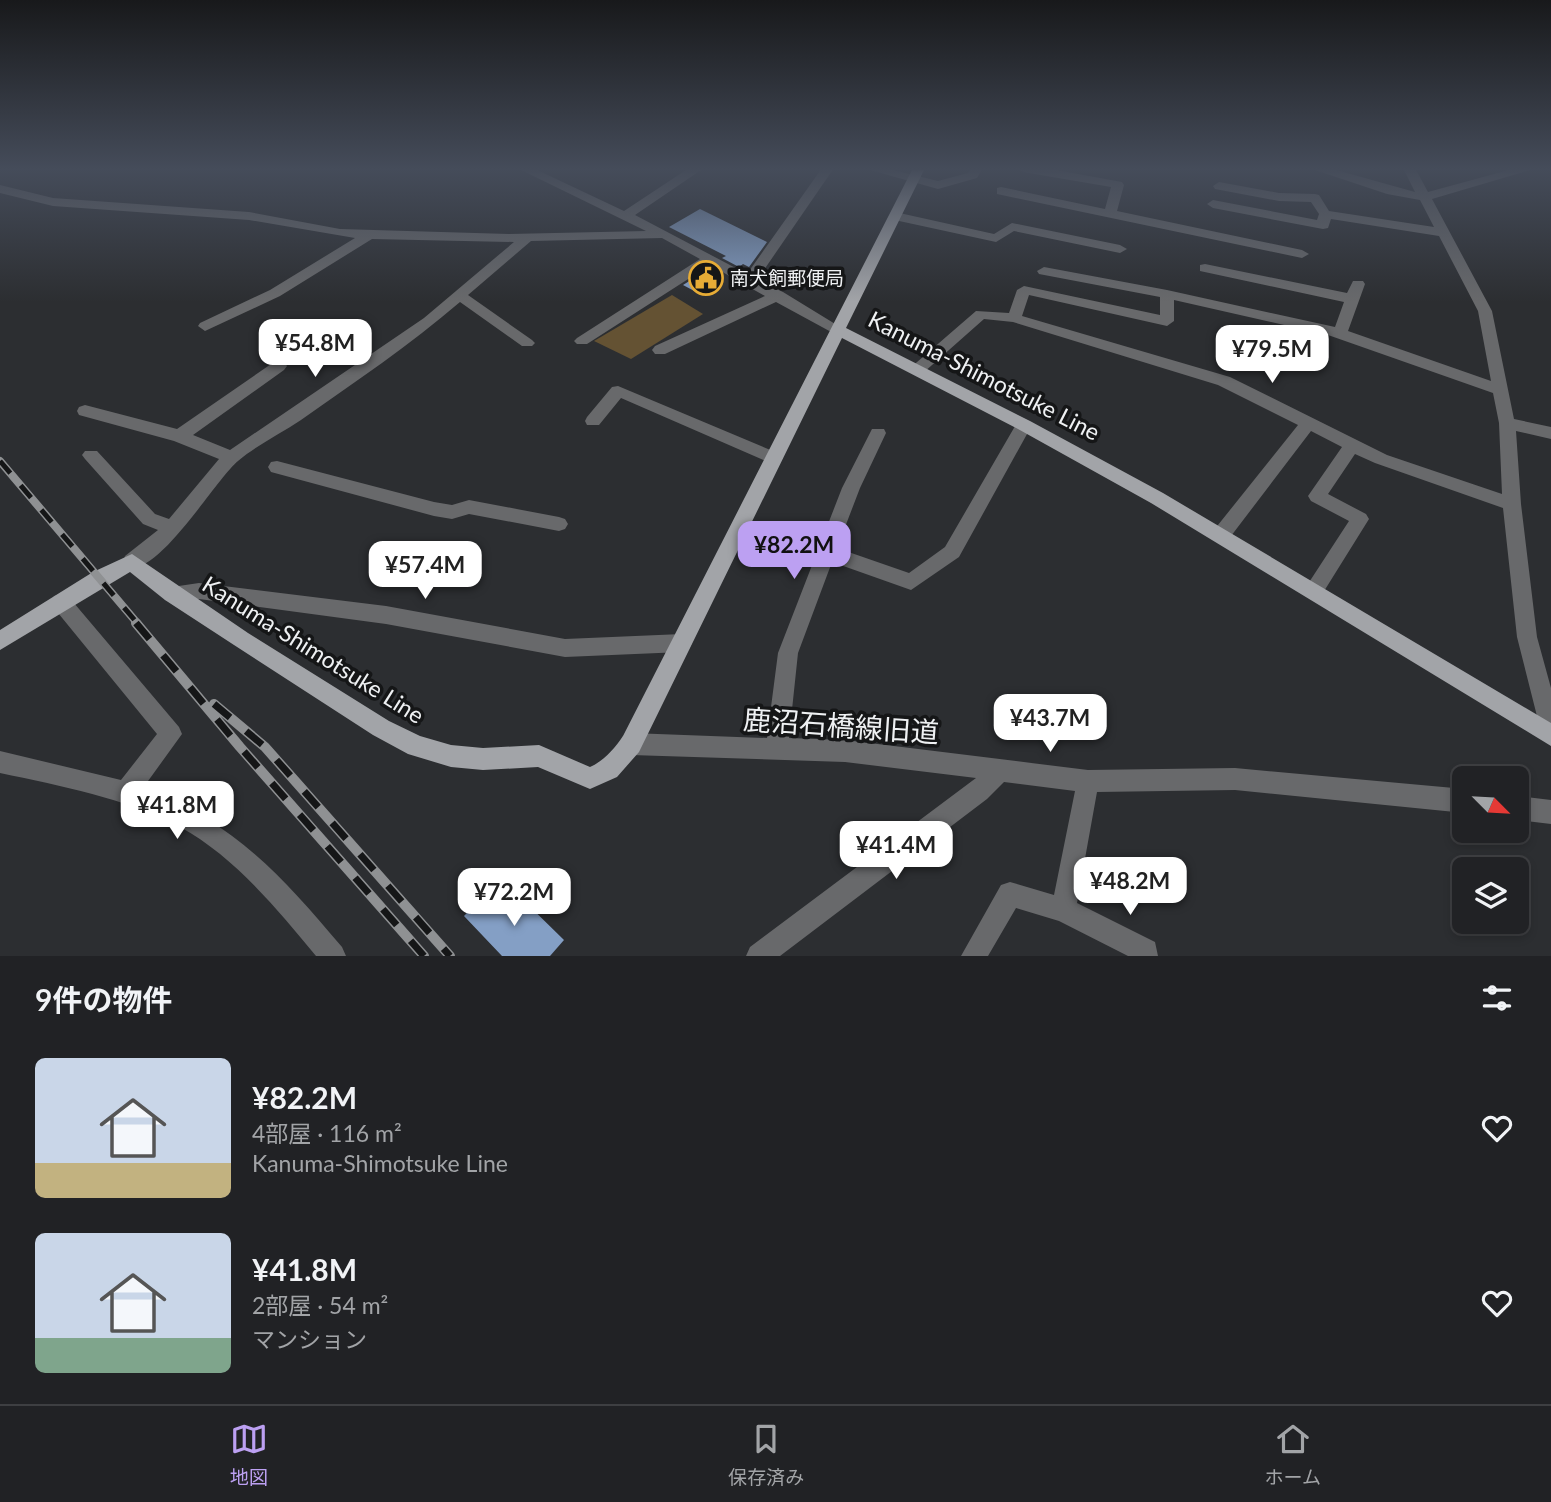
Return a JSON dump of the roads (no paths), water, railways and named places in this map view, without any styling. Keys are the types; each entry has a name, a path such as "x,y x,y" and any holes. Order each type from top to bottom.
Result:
{"main road":[{"path":"838,330 897,213"},
{"name":"Kanuma-Shimotsuke Line","path":"132,562 172,594 380,728 416,746 451,756 483,759 540,756 590,778 608,771 620,761 631,744 838,330 1024,425 1221,535 1551,735"},
{"path":"0,641 132,562"}],"street":[{"path":"202,213 249,216 340,233 369,235 509,238 664,234"},
{"path":"619,213 778,295 838,330"},
{"path":"625,216 630,213"},
{"path":"749,280 759,270 798,213"},
{"path":"1104,213 1302,254"},
{"path":"1258,213 1323,225 1325,214 1444,233"},
{"path":"1433,213 1485,310 1507,423 1512,504 1527,637 1551,728"},
{"path":"895,216 996,238 1012,227 1120,249"},
{"path":"205,326 275,293 369,235"},
{"path":"132,562 172,528 231,457 418,329 529,236"},
{"path":"582,341 710,259"},
{"path":"1205,268 1353,299"},
{"path":"1044,271 1167,294 1340,334 1500,390"},
{"path":"1340,334 1358,284"},
{"path":"1014,318 1024,290 1167,321 1167,294"},
{"path":"459,295 527,343"},
{"path":"660,350 778,295"},
{"path":"917,369 981,314 1014,318 1224,381 1381,459 1512,504"},
{"path":"179,436 279,366"},
{"path":"593,421 618,391 774,458"},
{"path":"85,411 179,436 231,457"},
{"path":"1507,423 1551,433"},
{"path":"1221,535 1308,424"},
{"path":"826,552 911,582 952,552 1024,425"},
{"path":"776,748 788,653 851,488 878,433"},
{"path":"1314,590 1360,519 1317,496 1352,445"},
{"path":"91,455 149,519 172,528"},
{"path":"277,467 434,509 452,512 469,507 559,524"},
{"path":"172,594 199,590 386,615 565,649 682,643"},
{"path":"61,603 171,734 125,793"},
{"name":"鹿沼石橋線旧道","path":"631,744 845,751 1088,781 1236,779 1452,800"},
{"path":"0,762 83,779 125,793 173,813 211,833 256,870 333,956"},
{"path":"759,956 979,791 1001,769"},
{"path":"1063,910 1088,781"},
{"path":"1530,810 1551,813"},
{"path":"974,956 1010,894 1063,910 1150,954"}],"railway":[{"path":"0,461 138,624"},
{"path":"136,623 240,747 424,956"},
{"path":"214,704 265,747 450,956"}],"place":[{"name":"南犬飼郵便局","path":"706,278"}]}
